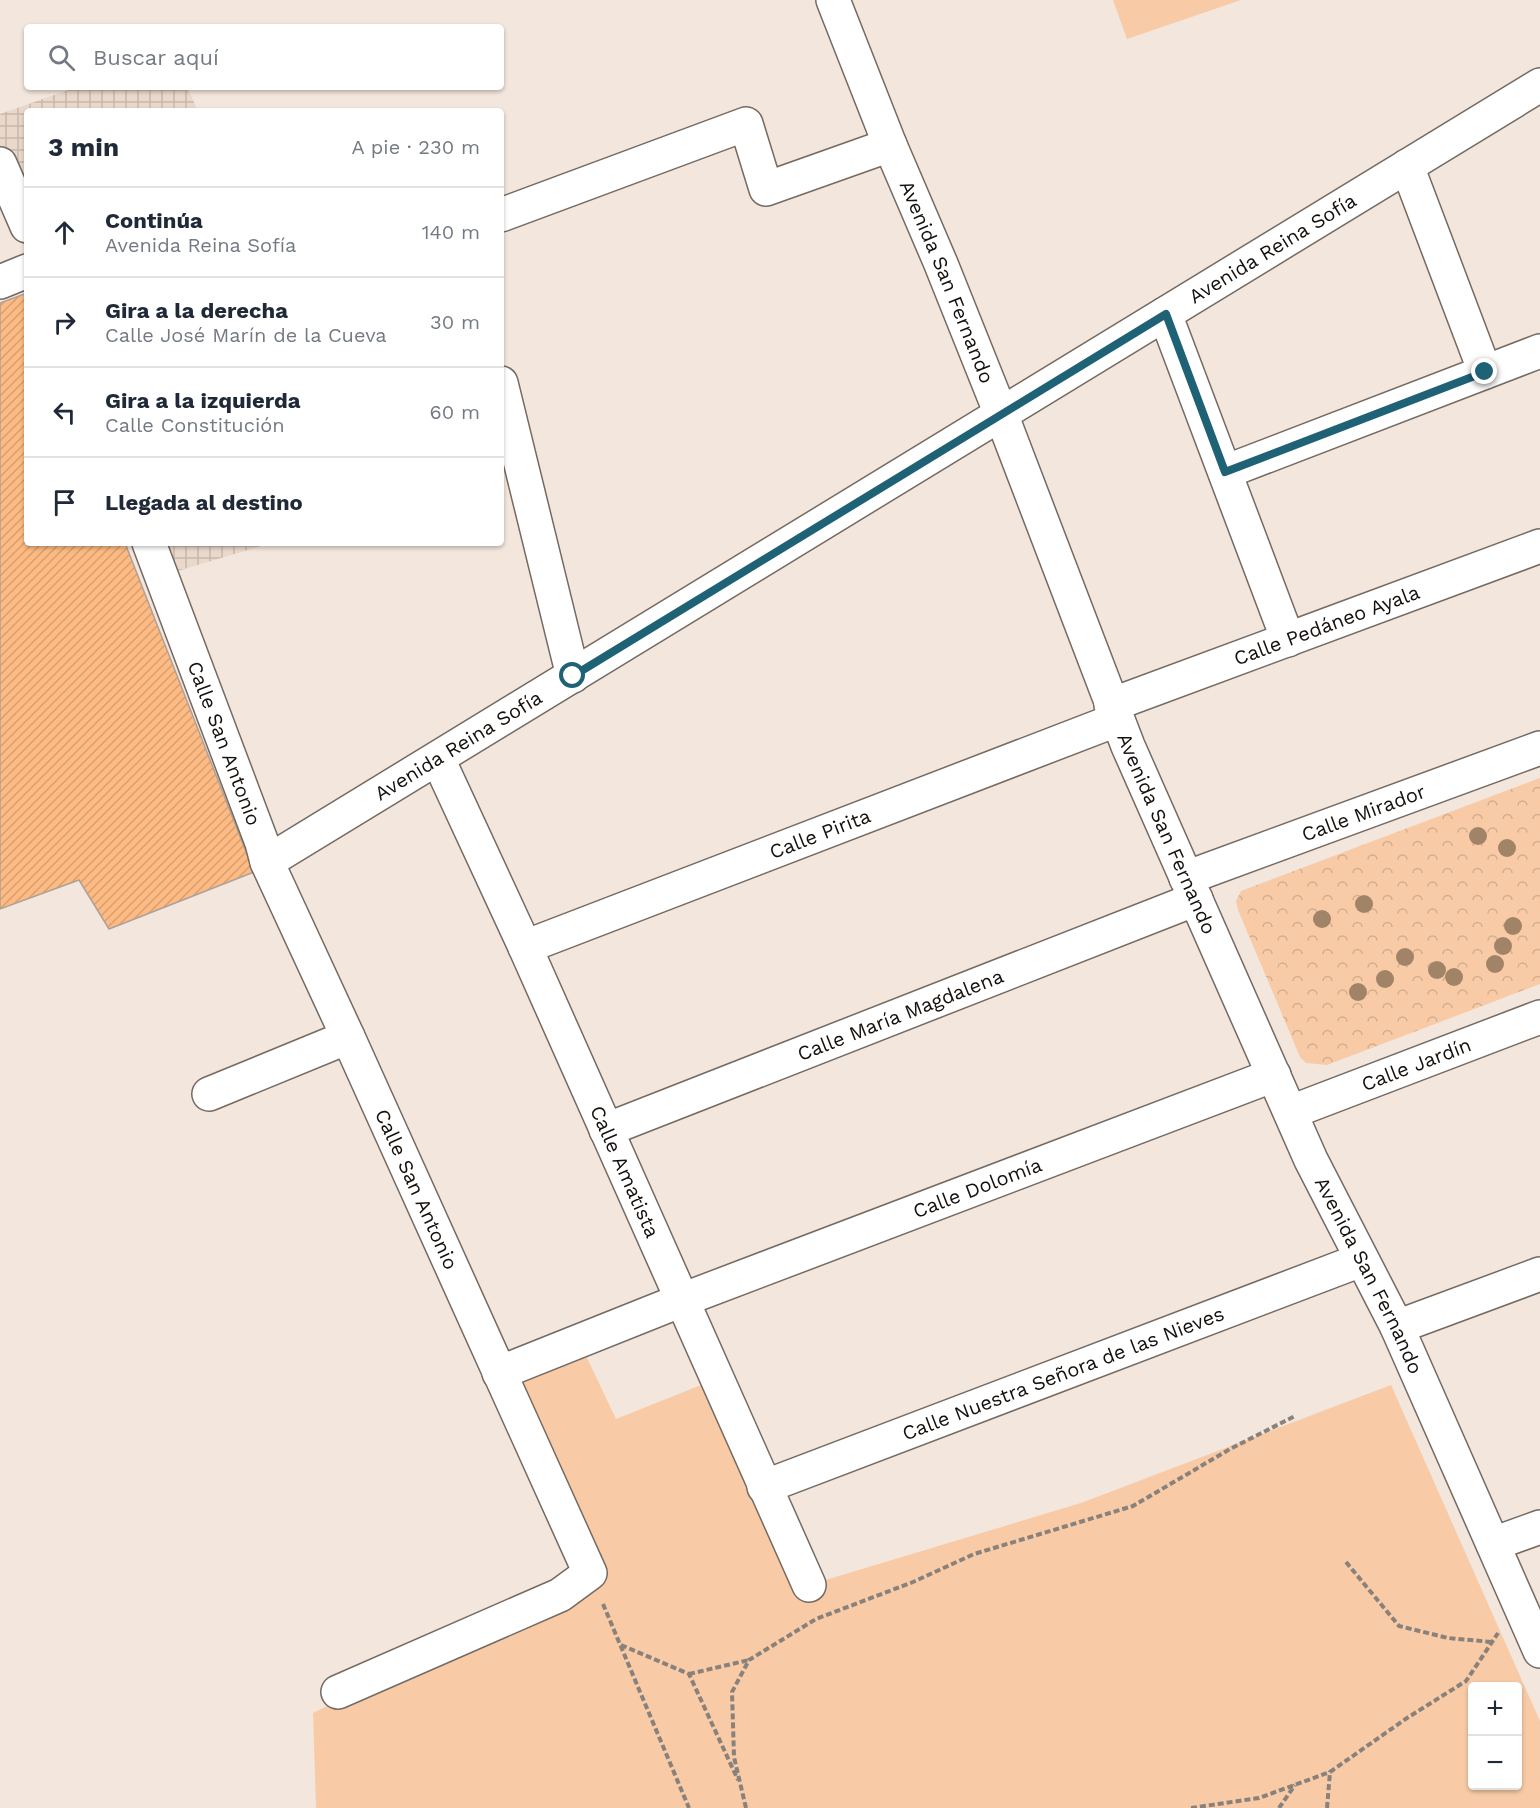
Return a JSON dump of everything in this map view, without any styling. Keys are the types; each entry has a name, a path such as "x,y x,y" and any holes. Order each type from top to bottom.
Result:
{"street":[{"name":"Avenida San Fernando","path":"833,0 1001,414 1114,712 1311,1160 1397,1327 1540,1651"},
{"name":"Avenida Reina Sofía","path":"267,862 1540,85"},
{"path":"504,213 746,124 766,189 890,145"},
{"path":"0,164 24,219"},
{"path":"1407,166 1485,372"},
{"path":"0,282 24,272"},
{"path":"1166,314 1288,640"},
{"path":"1225,472 1540,351"},
{"path":"504,395 573,676"},
{"name":"Calle San Antonio","path":"150,546 262,843 267,862 590,1573"},
{"name":"Calle Pedáneo Ayala","path":"1114,712 1288,640 1540,546"},
{"name":"Calle Pirita","path":"525,947 1114,712"},
{"name":"Calle Mirador","path":"1191,888 1540,748"},
{"name":"Calle Amatista","path":"438,759 525,947 809,1585"},
{"name":"Calle María Magdalena","path":"606,1130 1191,888"},
{"name":"Calle Jardín","path":"1291,1112 1540,1017"},
{"path":"209,1094 348,1038"},
{"name":"Calle Dolomía","path":"499,1373 682,1300 1274,1075"},
{"name":"Calle Nuestra Señora de las Nieves","path":"764,1487 1361,1260"},
{"path":"1397,1327 1540,1274"},
{"path":"1493,1544 1540,1527"},
{"path":"338,1692 560,1595 590,1573"}],"path":[{"path":"620,1645 689,1674 749,1660 816,1619 913,1582 974,1554 1133,1506 1230,1449 1295,1416"},
{"path":"1346,1562 1399,1626 1448,1638 1492,1642"},
{"path":"590,1573 689,1808"},
{"path":"1191,1808 1259,1798 1330,1772 1407,1718 1466,1681 1518,1602"},
{"path":"746,1808 734,1757 732,1692 749,1660"},
{"path":"689,1674 742,1789"},
{"path":"1327,1808 1330,1772"},
{"path":"1279,1808 1295,1785"}],"shaded area":[{"path":"68,90 188,90 197,108 24,108 24,229 0,169 0,114"},
{"path":"149,546 261,546 161,576"}],"green space":[{"path":"1113,0 1241,0 1127,39"},
{"path":"1540,778 1540,984 1327,1065 1306,1063 1300,1057 1238,910 1236,901 1241,891"},
{"path":"579,1341 616,1419 716,1379 809,1585 1081,1503 1391,1385 1540,1721 1540,1808 316,1808 313,1713 590,1573 499,1373"}],"building":[{"path":"24,294 24,546 126,546 254,872 109,929 79,880 0,909 0,303"}],"route":[{"path":"573,676 1166,314 1225,472 1485,372"}]}
